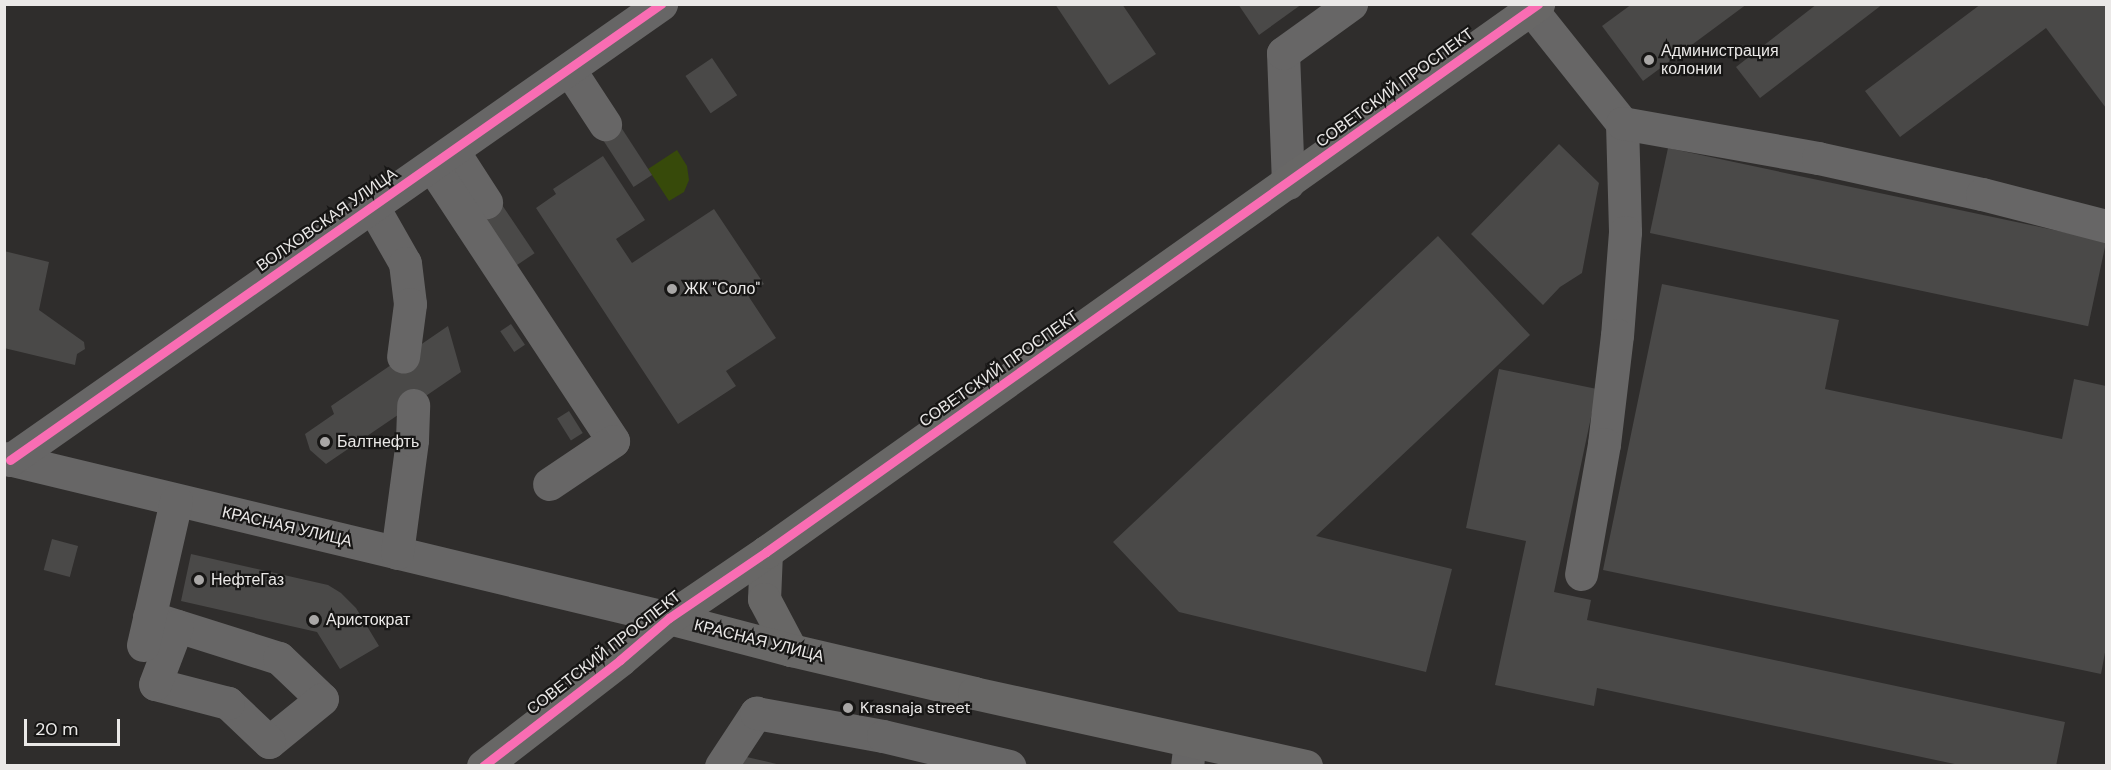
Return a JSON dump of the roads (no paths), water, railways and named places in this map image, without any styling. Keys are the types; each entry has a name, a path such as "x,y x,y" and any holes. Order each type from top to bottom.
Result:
{"main road":[{"name":"СОВЕТСКИЙ ПРОСПЕКТ","path":"483,765 620,660 669,618 766,552 1534,7"},
{"path":"766,552 764,599 791,650"},
{"name":"КРАСНАЯ УЛИЦА","path":"669,618 1189,753 1305,765"}],"street":[{"name":"ВОЛХОВСКАЯ УЛИЦА","path":"7,459 373,207 661,4"},
{"path":"1288,183 1283,53 1351,4"},
{"path":"1534,7 1622,123 1625,232 1617,335 1604,444 1581,574"},
{"path":"570,69 605,124"},
{"path":"1622,123 1818,158 1982,194 2106,226"},
{"path":"442,158 486,202"},
{"path":"442,158 613,441 549,484"},
{"path":"373,207 405,263 410,304 403,357"},
{"path":"397,553 413,405"},
{"name":"КРАСНАЯ УЛИЦА","path":"7,459 669,618"},
{"path":"156,630 279,658 322,699 269,742 228,703 155,684 156,630 176,501"},
{"path":"721,765 756,712 883,736 1009,765"}],"place":[{"name":"Администрация колонии","path":"1649,60"},
{"name":"ЖК \"Соло\"","path":"672,289"},
{"name":"Балтнефть","path":"325,442"},
{"name":"НефтеГаз","path":"199,580"},
{"name":"Аристократ","path":"314,620"},
{"name":"Krasnaja street","path":"848,708"}]}
